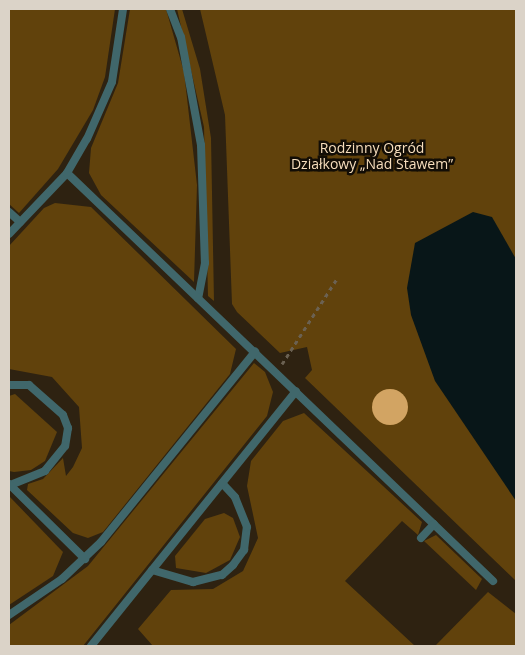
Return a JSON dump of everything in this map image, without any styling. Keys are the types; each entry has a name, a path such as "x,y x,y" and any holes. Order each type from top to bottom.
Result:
{"lane":[{"path":"9,234 67,173 112,82 124,9"},
{"path":"170,9 181,37 201,145 205,263 198,298"},
{"path":"67,173 296,390 492,581"},
{"path":"9,212 20,222"},
{"path":"9,615 84,559 255,352"},
{"path":"9,385 30,385 63,414 68,428 65,446 44,471 10,485 84,559"},
{"path":"91,646 296,390"},
{"path":"152,570 180,581 199,581 222,575 233,565 244,550 247,527 235,497 222,483"},
{"path":"422,538 434,524"}],"path":[{"path":"277,372 338,277"}],"green space":[{"path":"9,9 115,9 105,77 93,110 58,169 19,213 9,204"},
{"path":"130,9 166,9 184,72 197,185 194,282 101,195 89,173 91,148 118,83"},
{"path":"177,9 182,9 200,69 211,138 214,301 208,296 204,127"},
{"name":"Rodzinny Ogród Działkowy „Nad Stawem”","path":"200,9 516,9 516,581 305,378 312,370 307,347 280,353 237,312 232,304 225,115"},
{"path":"55,203 91,207 236,349 230,374 103,532 88,538 73,533 27,490 28,484 43,479 63,458 66,476 73,467 82,448 79,407 52,377 9,369 9,246 44,208"},
{"path":"254,363 265,372 273,392 267,416 83,646 9,646 9,625 88,566"},
{"path":"15,394 57,432 45,461 31,470 14,472 9,471 9,396"},
{"path":"304,413 422,522 418,535 402,521 345,581 415,646 153,646 138,629 171,590 213,589 243,571 258,538 247,486 251,461 283,421"},
{"path":"9,496 63,552 53,576 9,605"},
{"path":"224,513 233,518 240,537 230,560 206,573 176,568 175,556 205,519"},
{"path":"436,535 482,579 476,590 424,541"},
{"path":"488,592 516,614 516,646 435,646"}],"shaded area":[{"path":"473,212 492,217 516,259 516,501 435,381 411,315 407,288 415,243"}],"building":[{"path":"390,389 402,395 408,407 402,419 390,425 378,419 372,407 378,395"}]}
